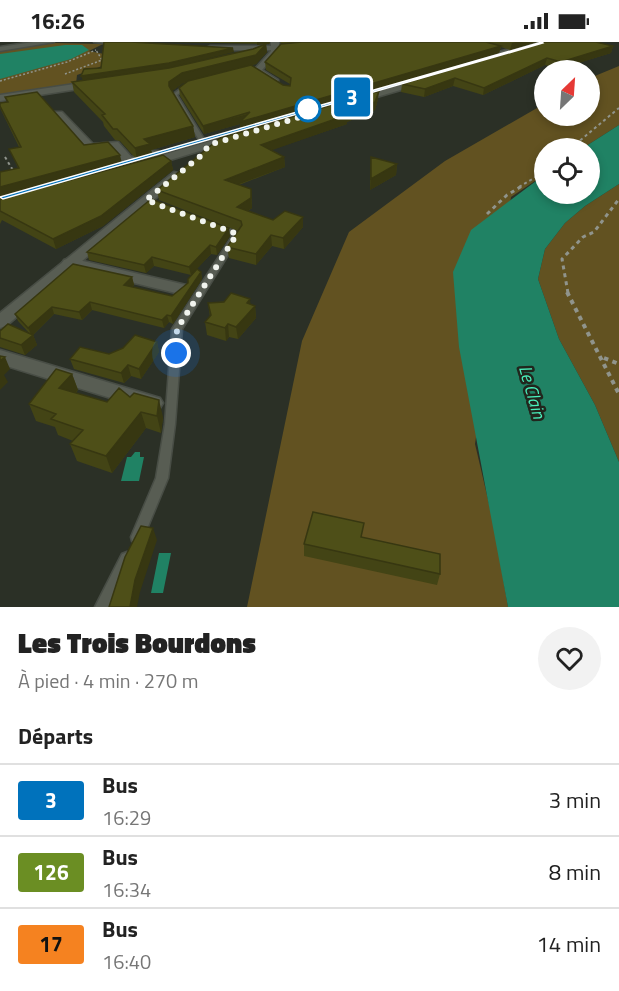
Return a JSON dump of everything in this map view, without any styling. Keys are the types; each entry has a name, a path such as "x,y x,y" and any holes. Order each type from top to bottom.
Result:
{"street":[{"path":"0,49 50,42"},
{"path":"232,58 276,45 334,42"},
{"path":"344,101 545,43"},
{"path":"98,45 134,44"},
{"path":"276,45 254,68 286,89"},
{"path":"204,48 257,49"},
{"path":"0,98 109,82"},
{"path":"58,114 90,148 114,144 129,162"},
{"path":"205,142 182,153 87,176 246,130"},
{"path":"0,322 70,263 151,202 180,172 202,155 205,142"},
{"path":"180,172 182,153"},
{"path":"70,263 180,289"},
{"path":"0,357 156,404"}],"lane":[{"path":"196,83 186,86 174,95 205,142"},
{"path":"102,607 153,504 162,478 170,424 177,329 237,234 207,223"}],"path":[{"path":"0,81 67,62 98,45 102,60 62,75"},
{"path":"583,138 619,108"},
{"path":"5,157 15,174"},
{"path":"487,214 507,195 534,178"},
{"path":"619,199 594,232 583,237 562,259 565,287 587,334 603,358 619,394"},
{"path":"603,358 619,364"}],"shaded area":[{"path":"55,43 103,44 89,51 104,54 105,65 77,75 76,84 0,96 0,51"},
{"path":"619,66 619,125 599,138 534,138 534,182 511,197 475,444 494,525 508,607 247,607 302,341 349,232 445,161 534,110 534,126 600,126 600,74"},
{"path":"619,184 619,462 595,405 559,339 538,279 545,249 565,223 585,206 600,204 600,196"}],"water":[{"path":"65,45 82,45 89,50 71,59 0,79 0,54"},
{"path":"619,125 619,184 600,196 600,138"},
{"name":"Le Clain","path":"534,183 534,204 588,204 565,223 545,249 538,279 559,339 595,405 619,462 619,607 508,607 459,347 453,272 471,230"},
{"path":"135,452 140,452 140,457 144,457 139,481 121,481 127,457 131,457"},
{"path":"159,553 171,553 163,593 151,593"}],"building":[{"path":"104,42 233,48 169,63 81,76 84,69 101,68"},
{"path":"486,42 501,46 240,122 250,112 203,126 179,88 188,81 251,65 283,85 290,86 291,78 265,62 281,44"},
{"path":"544,42 596,42 613,46 568,60 547,58 534,60 534,64 484,88 455,78 425,89 402,84"},
{"path":"266,44 256,55 182,73 169,82 169,86 193,126 144,139 150,144 135,148 117,129 113,129 102,115 105,114 72,82 169,68"},
{"path":"379,91 375,102 344,114 347,115 261,145 284,157 225,180 251,189 251,198 237,207 273,220 285,211 303,217 283,238 271,235 256,254 227,247 242,225 241,221 157,190 220,138"},
{"path":"37,92 84,145 108,142 120,155 0,187 0,172 19,168 9,149 21,147 0,103 8,102 5,97"},
{"path":"163,155 171,161 101,216 53,239 0,211 0,199"},
{"path":"371,157 397,164 371,179"},
{"path":"151,199 229,228 216,247 210,245 189,267 152,257 144,265 87,252"},
{"path":"73,264 132,277 124,285 172,296 188,283 188,279 197,269 201,272 171,316 167,315 162,320 90,302 79,312 52,307 28,328 15,314"},
{"path":"231,293 250,299 247,303 255,306 236,327 228,324 225,328 205,322 211,315 208,303 224,302"},
{"path":"8,324 33,335 21,345 0,338 0,331"},
{"path":"135,335 157,342 139,369 128,365 121,373 70,359 80,347 109,354 123,348"},
{"path":"56,369 72,374 59,388 107,402 119,388 130,397 134,393 159,400 157,416 141,412 106,456 70,444 83,430 51,419 56,414 29,404"},
{"path":"313,512 364,523 361,537 440,554 440,574 304,544"},
{"path":"141,526 153,528 135,580 130,607 109,607 125,557"}],"bus line":[{"name":"3","path":"0,197 129,162 235,129 542,42"}],"route":[{"path":"176,353 177,329 237,234 146,200 202,155 209,145 310,114 308,109"}]}
